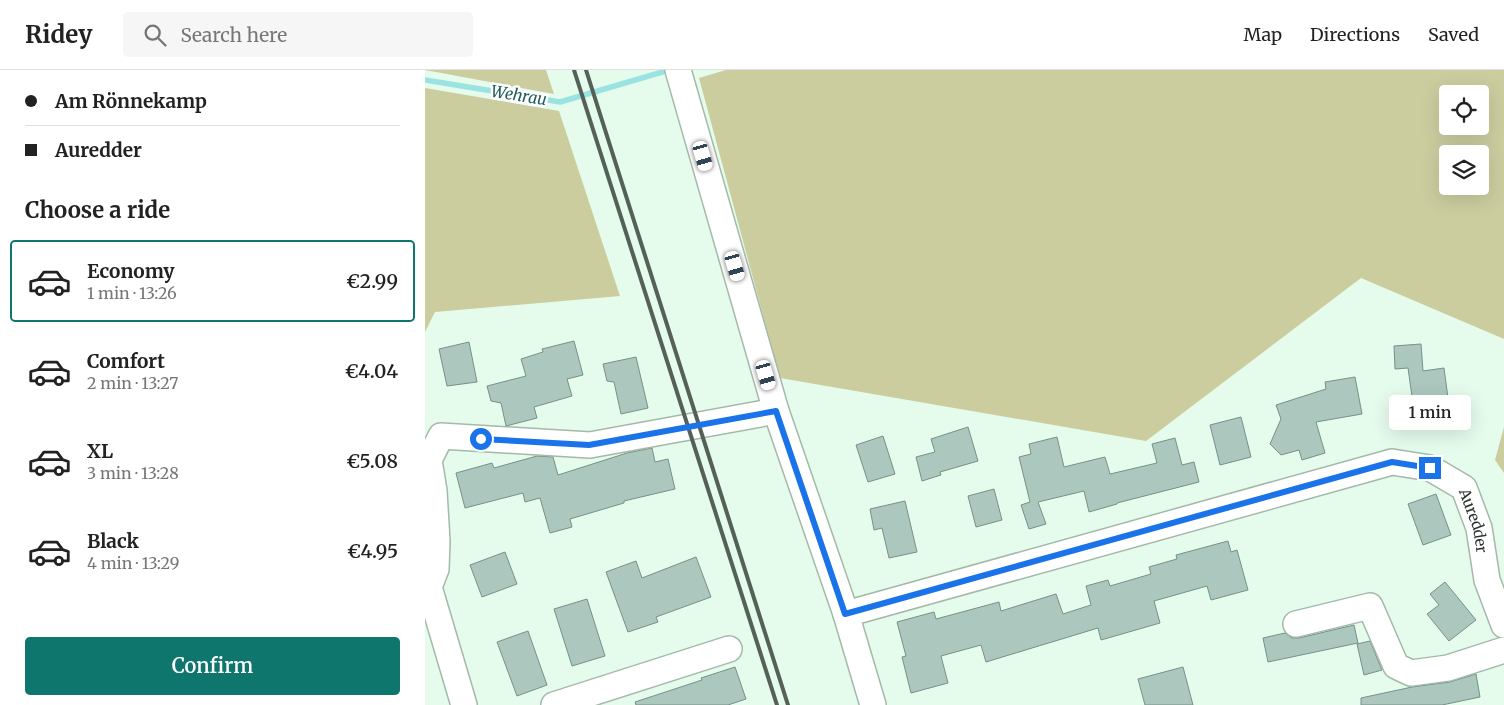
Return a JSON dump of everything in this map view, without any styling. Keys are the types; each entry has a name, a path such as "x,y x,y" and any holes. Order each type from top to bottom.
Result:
{"street":[{"path":"680,77 776,411 845,614 873,705"},
{"path":"464,705 429,587 436,569 437,541 434,491 429,460 441,436 589,445 776,411"},
{"name":"Auredder","path":"845,614 1392,462 1430,468 1465,488 1479,528 1487,580 1504,625"},
{"path":"1296,624 1370,606 1396,666 1411,673 1448,668 1504,650"},
{"path":"554,705 729,649"}],"green space":[{"path":"425,70 546,70 554,94"},
{"path":"726,70 1504,70 1504,339 1361,278 1146,441 780,378 699,78"},
{"path":"425,88 559,111 620,296 435,312 425,332"},
{"path":"1504,427 1504,473 1495,460"}],"building":[{"path":"574,341 583,375 567,379 572,396 534,407 537,418 506,426 501,403 491,401 487,386 526,376 521,359 543,352 542,349"},
{"path":"469,342 477,382 447,386 439,349"},
{"path":"1421,344 1423,371 1444,368 1450,413 1415,418 1408,368 1395,369 1394,346"},
{"path":"636,357 648,408 621,414 614,382 607,381 603,364"},
{"path":"1355,377 1362,414 1316,422 1325,453 1302,460 1299,450 1281,455 1270,444 1281,419 1276,405 1326,389 1325,382"},
{"path":"1241,417 1251,457 1220,465 1210,425"},
{"path":"968,427 978,461 940,472 941,475 922,481 916,457 935,452 931,439"},
{"path":"883,436 895,474 868,482 856,445"},
{"path":"1057,437 1064,467 1105,457 1110,474 1157,463 1152,444 1175,438 1182,465 1194,462 1199,482 1089,512 1084,491 1038,502 1046,524 1029,529 1021,505 1030,502 1019,457 1031,454 1029,444"},
{"path":"652,448 655,462 668,459 675,489 624,501 624,503 570,519 572,527 550,533 540,498 525,502 523,493 465,508 456,473 492,463 494,468 537,456 553,457 558,475 627,453"},
{"path":"994,489 1002,520 976,527 968,496"},
{"path":"1436,494 1451,535 1423,545 1408,504"},
{"path":"905,501 917,552 889,558 882,528 874,530 870,509"},
{"path":"1228,541 1231,552 1237,550 1248,590 1211,600 1207,586 1154,601 1160,623 1101,640 1098,628 986,662 981,645 941,656 948,683 911,693 902,657 906,656 897,622 934,612 936,619 999,602 1001,611 1056,594 1063,614 1091,605 1086,586 1108,580 1110,586 1151,574 1149,567 1177,559 1176,555"},
{"path":"505,552 517,584 482,597 470,565"},
{"path":"696,557 711,597 656,617 658,622 628,632 606,572 636,561 642,578"},
{"path":"1445,582 1476,620 1449,641 1427,614 1439,605 1430,594"},
{"path":"587,599 605,656 572,666 554,609"},
{"path":"1354,625 1358,643 1268,662 1263,638 1285,633 1292,638 1299,638"},
{"path":"528,631 547,685 517,696 497,642"},
{"path":"1370,641 1382,670 1364,675 1357,644"},
{"path":"735,667 746,699 728,705 636,705 635,702"},
{"path":"1183,667 1193,705 1145,705 1138,679"},
{"path":"1476,674 1480,697 1442,705 1361,705 1361,698 1412,687 1450,682"}],"waterway":[{"name":"Wehrau","path":"425,80 560,102 669,70"}],"railway":[{"path":"574,70 777,705"},
{"path":"586,70 788,705"}],"route":[{"path":"481,439 589,445 776,411 845,614 1392,462 1430,468"}]}
